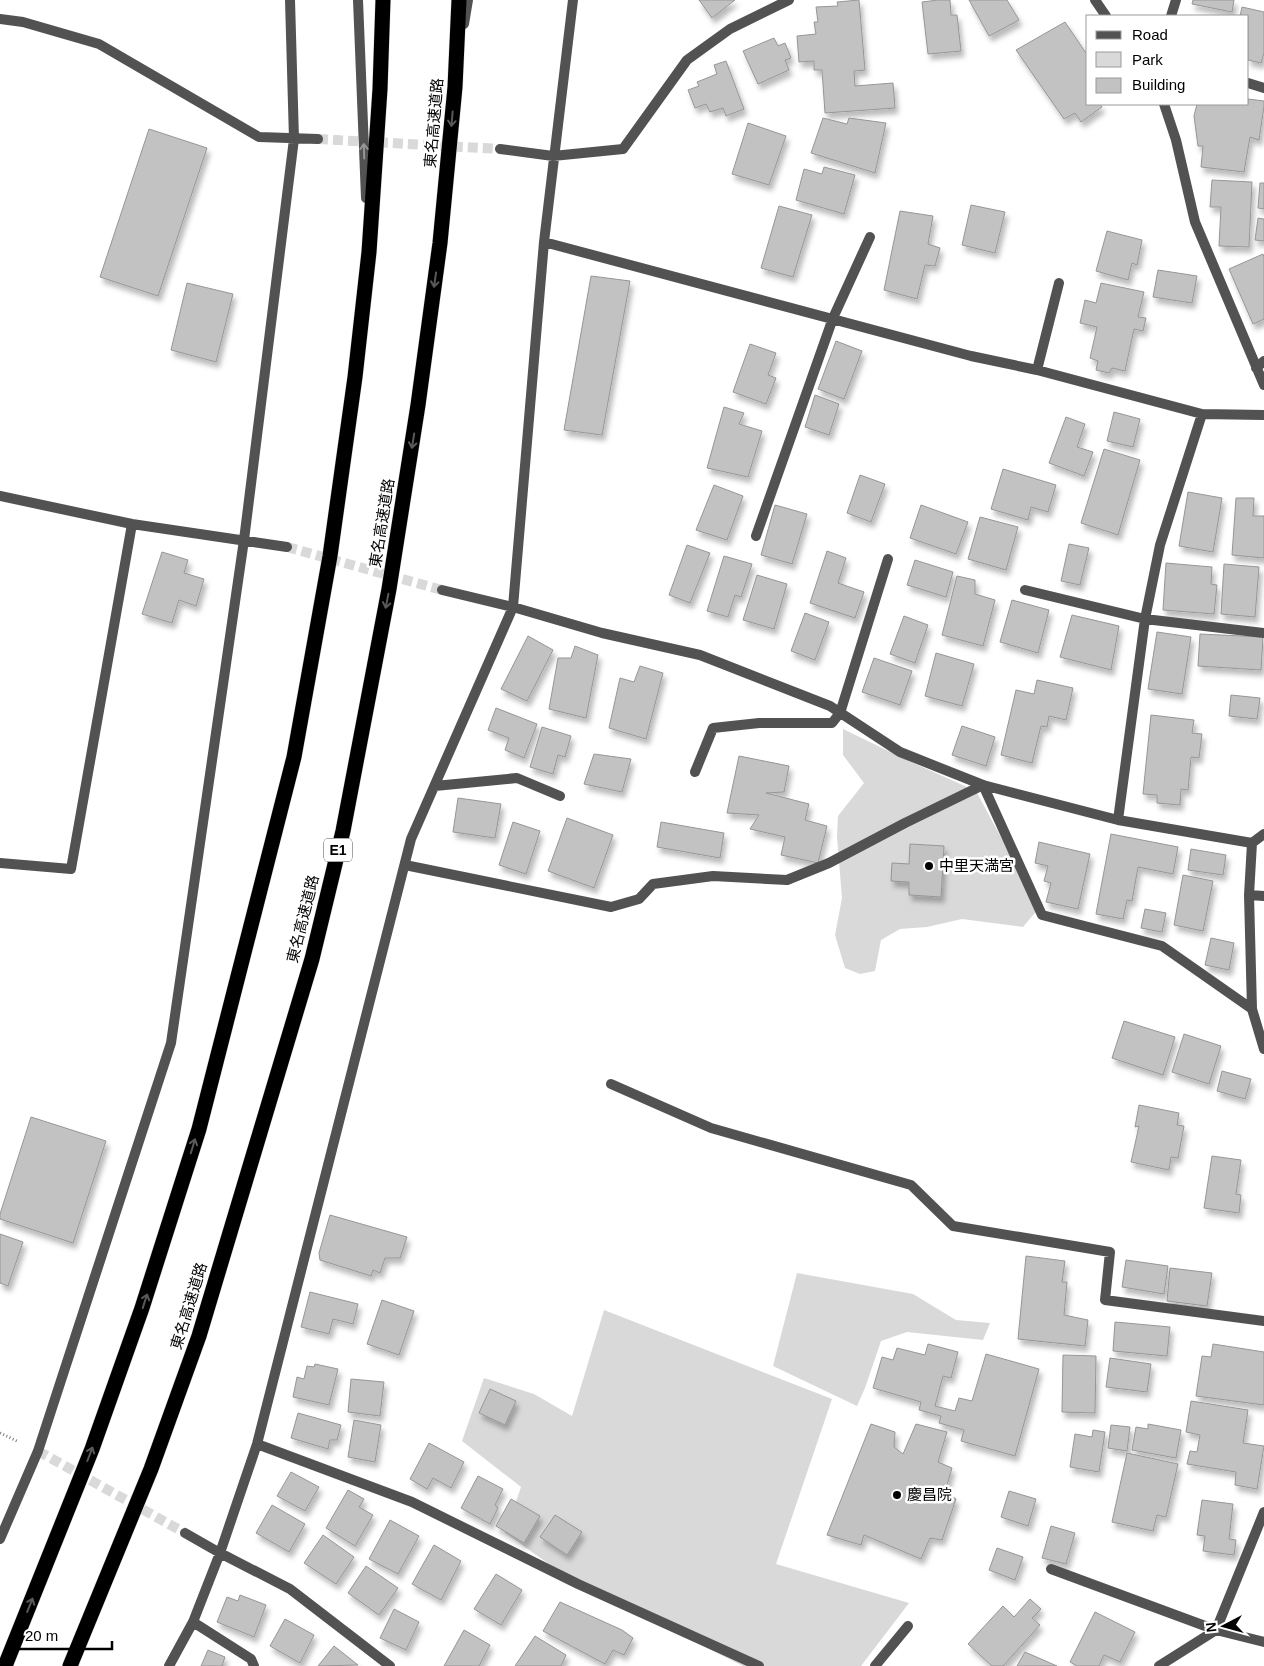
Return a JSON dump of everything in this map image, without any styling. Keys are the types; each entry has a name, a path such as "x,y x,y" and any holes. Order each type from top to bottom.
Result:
{"highway":[{"path":"5,1666 92,1449 142,1308 201,1119 294,757 330,556 355,377 369,252 380,89 383,0"},
{"name":"東名高速道路","path":"70,1666 152,1469 199,1336 312,959 343,831 389,589 418,405 440,243 455,87 459,0"}],"street":[{"path":"0,1539 38,1451 171,1043 244,540 294,139 290,0"},
{"path":"358,0 369,252"},
{"path":"455,87 468,0"},
{"path":"169,1666 193,1622 220,1553 257,1444 411,839 514,607 544,242 573,0"},
{"path":"500,149 553,156 623,149 687,60 730,29 789,0"},
{"path":"1095,0 1105,15"},
{"path":"1171,15 1176,0"},
{"path":"0,19 23,22 99,44 259,137 318,139"},
{"path":"1249,83 1264,88"},
{"path":"1164,105 1176,140 1195,222 1260,364 1264,385"},
{"path":"756,536 834,318 870,237"},
{"path":"544,242 972,356 1036,370 1202,414 1264,415"},
{"path":"1036,370 1059,283"},
{"path":"1118,820 1145,619 1160,545 1202,414"},
{"path":"0,496 132,524 287,547"},
{"path":"0,863 71,869 132,524"},
{"path":"695,772 713,728 759,723 832,723 840,713 888,559"},
{"path":"442,590 514,607 602,633 700,655 830,706 900,752 983,785 1118,820 1252,843 1264,834"},
{"path":"1025,590 1145,619 1264,633"},
{"path":"435,786 517,778 560,796"},
{"path":"405,865 611,907 638,899 653,884 713,876 787,880 829,863 983,785"},
{"path":"983,785 1042,914 1162,946 1252,1009"},
{"path":"1252,843 1249,895 1252,1009 1264,1049"},
{"path":"1249,895 1264,896"},
{"path":"611,1084 711,1128 911,1185 953,1226 1110,1252 1105,1300 1264,1321"},
{"path":"257,1444 412,1502 578,1584 759,1666"},
{"path":"1159,1666 1216,1630 1264,1512"},
{"path":"185,1533 290,1589 390,1666"},
{"path":"1051,1569 1216,1630 1264,1642"},
{"path":"193,1622 251,1659 254,1666"},
{"path":"875,1666 908,1626"}],"green space":[{"path":"843,729 976,791 1039,908 1023,927 962,919 927,927 900,929 881,940 875,971 860,974 845,968 835,935 842,898 837,837 838,816 864,783 843,755"},
{"path":"797,1273 913,1294 956,1320 990,1323 983,1340 907,1332 881,1341 857,1406 773,1366"},
{"path":"604,1310 832,1399 776,1564 909,1603 861,1666 743,1666 570,1579 505,1533 521,1487 462,1441 484,1378 534,1394 572,1416"}],"building":[{"path":"699,0 735,0 712,18"},
{"path":"859,0 865,70 854,71 855,86 893,83 895,108 825,113 822,70 814,70 814,61 799,62 797,36 816,34 814,22 818,22 816,7 838,6 837,2"},
{"path":"950,0 951,15 957,15 961,51 928,54 922,2"},
{"path":"969,0 1007,0 1019,20 989,36"},
{"path":"1193,0 1234,0 1232,12 1192,4"},
{"path":"1242,7 1264,12 1264,53 1261,63 1249,60 1249,15 1240,15"},
{"path":"1065,22 1086,53 1086,105 1101,105 1102,107 1081,122 1075,113 1064,119 1016,50"},
{"path":"774,38 778,46 785,43 791,58 785,60 789,70 758,84 743,51"},
{"path":"726,61 744,109 726,116 723,108 710,112 706,104 695,108 688,90 699,86 697,82 717,74 714,65"},
{"path":"1249,99 1264,101 1259,140 1250,137 1244,172 1201,167 1203,146 1198,146 1194,116 1197,105 1249,105"},
{"path":"823,118 847,124 849,118 886,123 875,173 811,153"},
{"path":"748,123 786,136 769,185 732,174"},
{"path":"149,129 207,148 158,296 100,277"},
{"path":"824,167 855,175 844,214 796,200 804,169 822,174"},
{"path":"1212,180 1252,182 1249,247 1219,246 1221,207 1210,207"},
{"path":"1260,183 1264,183 1264,209 1258,208"},
{"path":"971,205 1005,212 995,253 962,245"},
{"path":"779,206 812,215 793,277 761,268"},
{"path":"900,211 933,216 928,244 940,248 935,266 925,265 917,299 884,290"},
{"path":"1258,218 1264,219 1264,241 1255,240"},
{"path":"1107,231 1142,240 1137,265 1132,263 1128,280 1096,271"},
{"path":"1263,254 1264,319 1253,324 1229,269"},
{"path":"1158,270 1197,276 1192,303 1153,297"},
{"path":"591,276 630,281 602,435 564,430"},
{"path":"187,283 233,294 216,362 171,350"},
{"path":"1101,283 1144,292 1138,317 1146,318 1143,331 1134,329 1125,371 1112,368 1109,373 1096,370 1098,361 1090,358 1097,327 1080,323 1085,300 1096,303"},
{"path":"836,341 862,351 844,399 818,389"},
{"path":"750,344 776,353 768,375 776,378 766,404 733,392"},
{"path":"815,395 839,404 829,435 805,427"},
{"path":"724,407 744,413 739,424 762,431 748,477 707,468"},
{"path":"1114,412 1140,419 1133,447 1107,441"},
{"path":"1066,417 1085,424 1077,447 1093,452 1084,476 1049,463"},
{"path":"1104,449 1140,460 1118,535 1081,523"},
{"path":"1003,469 1056,485 1048,512 1031,507 1028,520 991,509"},
{"path":"860,475 885,484 871,522 847,513"},
{"path":"714,485 743,496 727,540 696,530"},
{"path":"1188,492 1222,498 1213,552 1179,546"},
{"path":"1236,498 1254,498 1253,516 1264,516 1264,558 1232,555"},
{"path":"775,505 807,514 792,564 761,555"},
{"path":"921,505 968,522 956,554 910,538"},
{"path":"980,517 1018,527 1006,570 968,559"},
{"path":"1069,544 1089,548 1080,585 1061,581"},
{"path":"687,545 710,553 690,603 669,595"},
{"path":"827,551 846,558 838,583 864,592 855,618 810,603"},
{"path":"162,552 188,560 184,573 204,579 196,606 179,600 172,623 142,614"},
{"path":"724,556 752,564 741,597 735,595 728,617 707,611"},
{"path":"915,560 953,572 946,597 907,585"},
{"path":"1166,563 1212,567 1211,584 1217,585 1214,614 1163,610"},
{"path":"1224,564 1259,567 1255,617 1221,614"},
{"path":"757,575 787,584 774,629 743,620"},
{"path":"957,576 975,580 975,594 995,600 983,646 942,635"},
{"path":"1012,600 1049,610 1038,653 1000,642"},
{"path":"805,613 829,622 815,660 791,651"},
{"path":"1072,615 1119,626 1111,670 1060,657"},
{"path":"904,616 928,625 915,663 890,654"},
{"path":"1157,632 1191,637 1182,694 1148,689"},
{"path":"1200,634 1263,637 1261,670 1198,666"},
{"path":"528,636 553,650 527,701 501,689"},
{"path":"575,646 598,655 586,718 549,709 558,658 571,658"},
{"path":"936,653 974,664 962,706 925,696"},
{"path":"874,658 912,671 900,705 862,692"},
{"path":"640,666 663,673 646,739 609,728 620,678 634,682"},
{"path":"1037,680 1073,688 1066,720 1049,716 1047,727 1041,726 1032,763 1001,755 1016,690 1034,694"},
{"path":"1231,695 1260,698 1257,719 1229,716"},
{"path":"496,708 537,724 524,758 505,750 509,738 488,730"},
{"path":"1151,715 1194,720 1192,733 1202,734 1199,758 1191,757 1188,790 1181,789 1180,805 1157,803 1157,795 1143,794"},
{"path":"962,726 995,737 986,766 952,755"},
{"path":"542,727 571,736 565,757 558,755 553,774 530,767"},
{"path":"594,754 631,759 622,792 584,784"},
{"path":"739,756 789,766 784,792 766,793 809,804 805,820 827,826 818,863 781,855 785,837 750,829 759,815 727,813"},
{"path":"458,798 501,804 495,838 453,832"},
{"path":"567,818 613,835 594,888 548,871"},
{"path":"513,822 540,831 526,874 499,865"},
{"path":"661,822 724,833 720,858 657,847"},
{"path":"1111,834 1178,847 1173,874 1138,867 1132,901 1127,900 1123,919 1096,914"},
{"path":"1039,842 1090,854 1078,909 1046,902 1051,883 1044,881 1048,866 1035,863"},
{"path":"910,844 944,846 941,897 909,895 909,882 891,881 892,863 909,864"},
{"path":"1191,849 1226,855 1223,875 1188,870"},
{"path":"1183,875 1213,881 1203,931 1174,925"},
{"path":"1145,909 1166,913 1162,932 1141,928"},
{"path":"1211,938 1234,943 1229,970 1205,965"},
{"path":"1124,1021 1175,1037 1163,1075 1112,1058"},
{"path":"1184,1034 1221,1046 1209,1084 1172,1072"},
{"path":"1222,1071 1251,1079 1245,1099 1217,1091"},
{"path":"1139,1105 1179,1113 1177,1125 1184,1126 1178,1158 1171,1157 1169,1170 1131,1162 1139,1126 1135,1127"},
{"path":"31,1117 106,1141 73,1243 0,1219"},
{"path":"1212,1156 1241,1160 1236,1194 1241,1195 1239,1213 1204,1208"},
{"path":"330,1215 407,1237 400,1258 385,1258 380,1273 373,1270 371,1276 320,1260 319,1253"},
{"path":"0,1234 23,1242 8,1286 0,1283"},
{"path":"1026,1256 1065,1261 1062,1282 1067,1282 1064,1315 1088,1320 1085,1346 1018,1339"},
{"path":"1126,1260 1168,1266 1164,1294 1122,1287"},
{"path":"1170,1268 1212,1273 1207,1306 1167,1301"},
{"path":"310,1292 358,1304 353,1324 333,1319 329,1334 301,1327"},
{"path":"382,1300 414,1311 399,1355 367,1344"},
{"path":"1115,1322 1170,1327 1167,1356 1113,1351"},
{"path":"928,1344 958,1352 951,1378 943,1376 935,1406 955,1411 959,1398 972,1401 986,1354 1039,1369 1015,1456 961,1441 964,1430 939,1423 941,1416 919,1410 921,1402 873,1388 882,1357 893,1360 897,1348 925,1355"},
{"path":"1213,1344 1264,1352 1264,1405 1196,1396 1202,1356 1211,1357"},
{"path":"1063,1355 1096,1356 1095,1413 1062,1412"},
{"path":"1110,1358 1151,1364 1147,1392 1106,1387"},
{"path":"315,1364 338,1369 329,1405 293,1397 297,1377 304,1379 307,1366 314,1367"},
{"path":"351,1379 384,1382 380,1416 348,1412"},
{"path":"490,1389 516,1401 505,1425 479,1413"},
{"path":"1191,1401 1248,1410 1243,1443 1264,1446 1257,1489 1235,1485 1236,1472 1187,1464 1190,1451 1197,1452 1200,1435 1186,1432"},
{"path":"298,1413 341,1425 337,1440 330,1440 328,1449 291,1438"},
{"path":"354,1420 381,1425 375,1462 348,1457"},
{"name":"慶昌院","path":"871,1424 895,1432 894,1447 903,1454 916,1424 947,1432 938,1462 952,1468 945,1492 956,1499 942,1540 930,1538 921,1559 864,1535 861,1545 827,1535"},
{"path":"1148,1424 1181,1430 1176,1458 1132,1450 1136,1427 1148,1429"},
{"path":"1111,1425 1130,1427 1127,1451 1108,1448"},
{"path":"1093,1430 1105,1432 1099,1472 1070,1467 1075,1434 1092,1437"},
{"path":"429,1443 464,1462 451,1488 433,1478 427,1489 410,1479"},
{"path":"1127,1453 1178,1464 1166,1517 1157,1515 1153,1531 1112,1522"},
{"path":"291,1472 319,1487 305,1511 277,1496"},
{"path":"478,1476 503,1489 495,1505 498,1508 490,1524 461,1508"},
{"path":"348,1490 364,1499 359,1507 373,1515 355,1546 326,1528"},
{"path":"1009,1491 1036,1499 1028,1526 1001,1517"},
{"path":"511,1499 540,1516 524,1543 496,1526"},
{"path":"1202,1500 1233,1504 1229,1539 1236,1540 1234,1555 1203,1551 1205,1536 1197,1535"},
{"path":"272,1505 305,1524 289,1552 256,1533"},
{"path":"555,1515 582,1532 567,1555 540,1537"},
{"path":"390,1520 419,1536 398,1574 369,1559"},
{"path":"1051,1526 1075,1533 1066,1564 1042,1558"},
{"path":"323,1535 354,1557 336,1584 304,1563"},
{"path":"434,1545 461,1561 441,1600 412,1584"},
{"path":"997,1548 1023,1557 1015,1580 989,1570"},
{"path":"366,1566 398,1588 379,1615 348,1593"},
{"path":"496,1574 522,1590 501,1625 474,1609"},
{"path":"240,1595 266,1605 254,1637 217,1622 227,1597 238,1601"},
{"path":"1030,1599 1041,1609 1032,1618 1040,1625 1003,1666 992,1666 968,1644 1003,1606 1014,1617"},
{"path":"560,1602 622,1630 633,1638 624,1655 613,1650 605,1664 543,1631"},
{"path":"394,1609 419,1622 406,1650 380,1638"},
{"path":"1095,1612 1135,1632 1120,1662 1104,1655 1099,1666 1077,1666 1070,1662"},
{"path":"285,1619 314,1635 300,1663 270,1646"},
{"path":"464,1630 490,1645 479,1666 444,1666"},
{"path":"535,1636 566,1655 561,1666 515,1666"},
{"path":"334,1646 358,1665 318,1666"},
{"path":"208,1650 225,1657 222,1666 201,1666"},
{"path":"1025,1652 1057,1666 1017,1666"}],"tunnel":[{"path":"318,139 500,149"},
{"path":"287,547 442,590"},
{"path":"38,1451 185,1533"}],"place":[{"name":"中里天満宮","path":"929,866"},
{"name":"慶昌院","path":"897,1495"}]}
